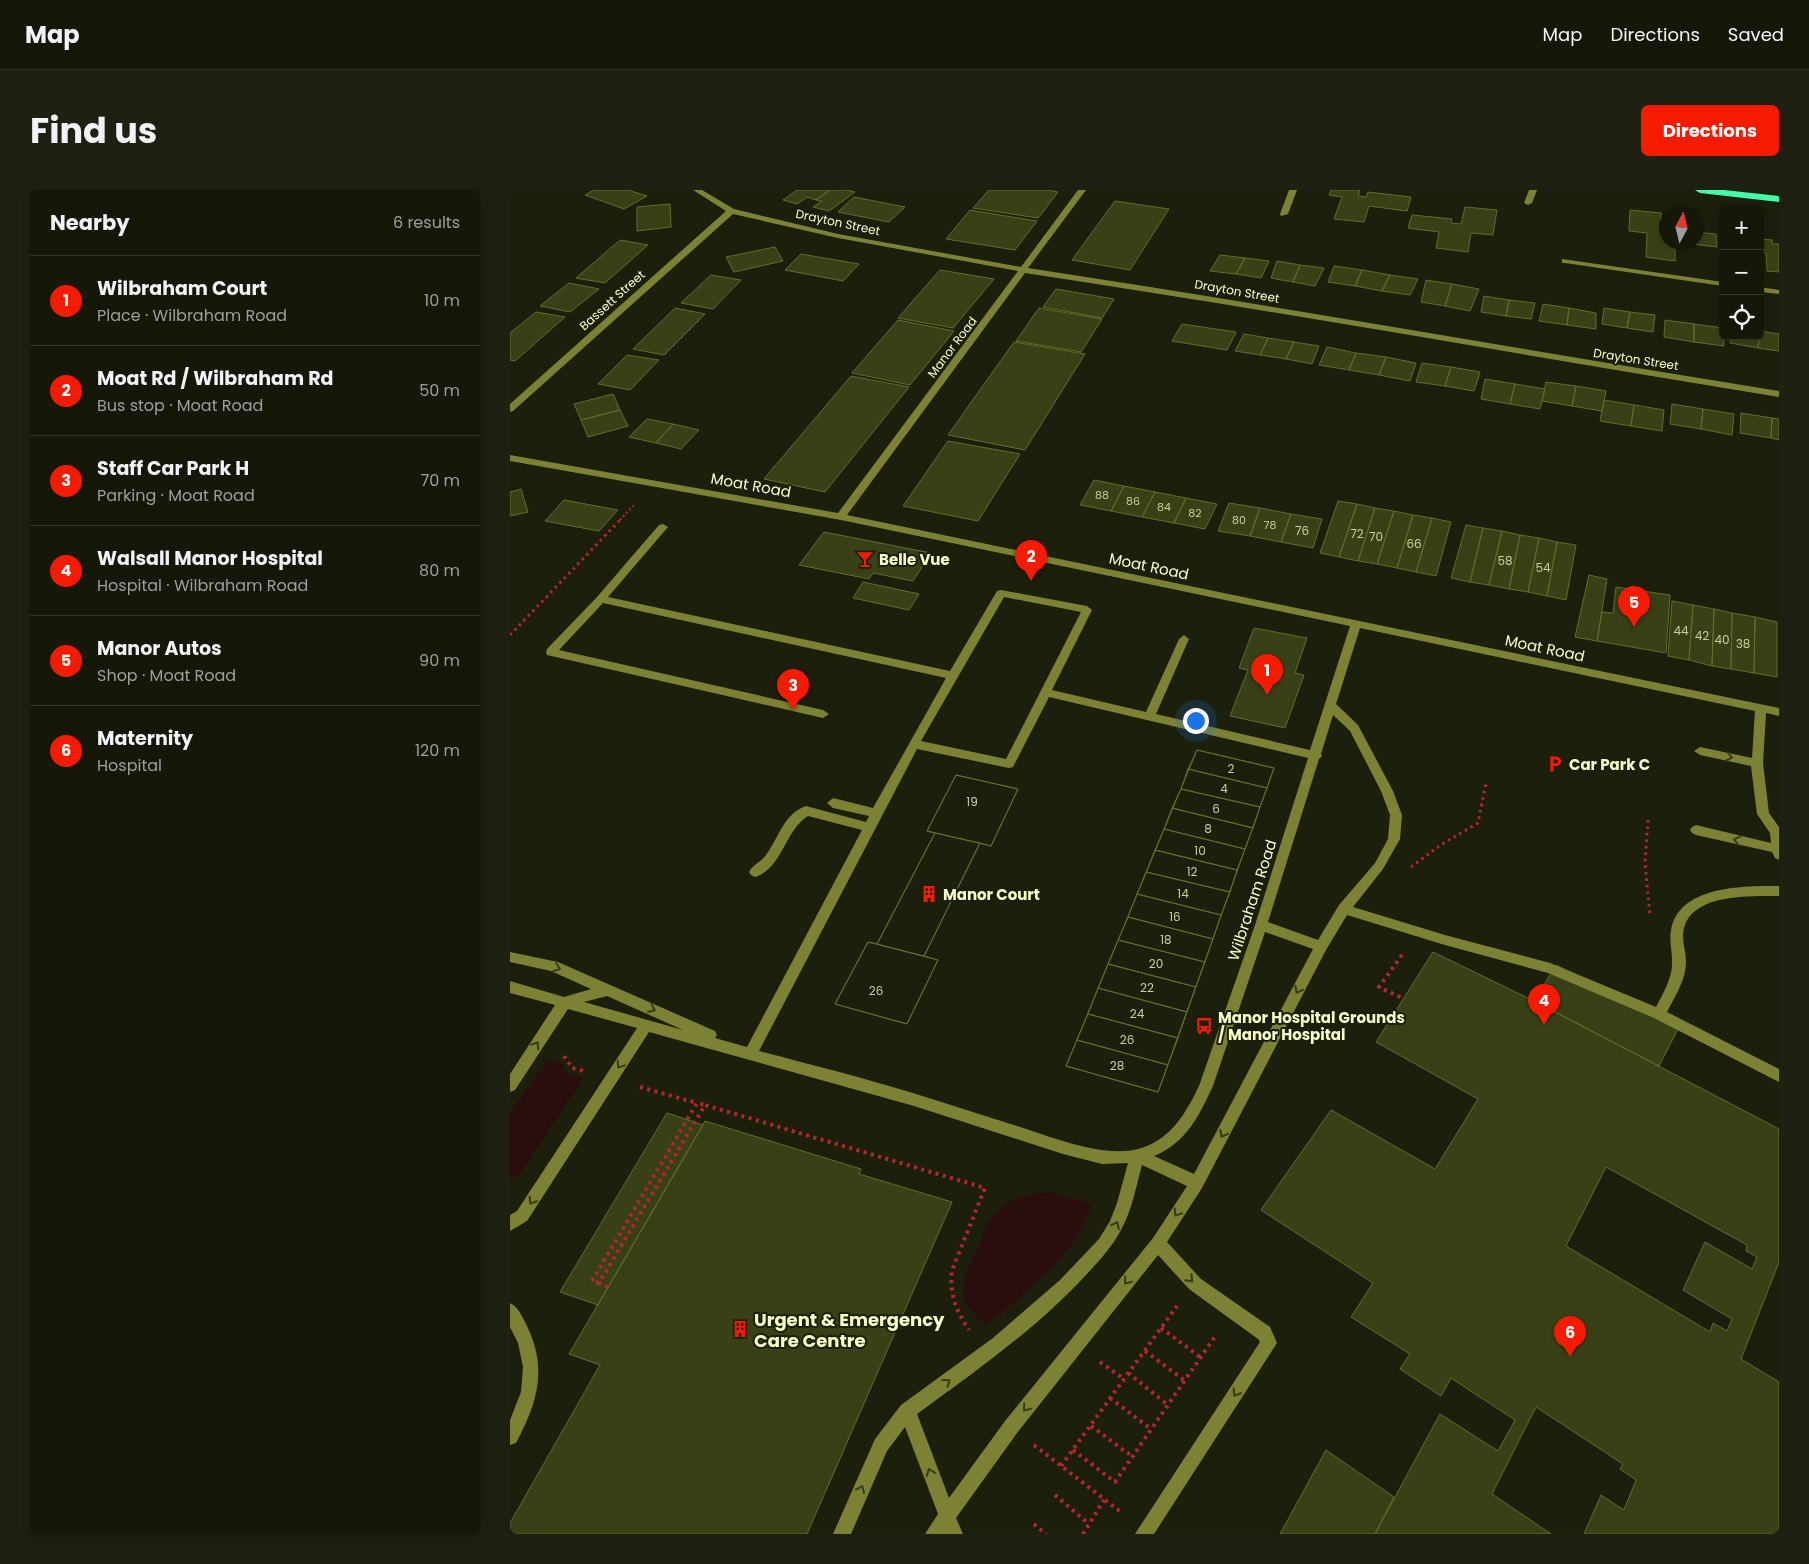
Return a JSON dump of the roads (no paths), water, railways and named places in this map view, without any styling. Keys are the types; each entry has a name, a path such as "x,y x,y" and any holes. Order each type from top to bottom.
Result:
{"highway":[{"path":"1700,190 1779,199"}],"street":[{"name":"Drayton Street","path":"697,190 731,211 838,236 1024,270 1176,293 1493,348 1779,394"},
{"name":"Manor Road","path":"841,517 1082,190"},
{"path":"1284,214 1293,190"},
{"path":"1528,203 1533,190"},
{"name":"Bassett Street","path":"510,408 731,211"},
{"path":"1565,261 1719,283"},
{"path":"1764,290 1779,292"},
{"name":"Moat Road","path":"510,458 841,517 1779,712"},
{"path":"663,527 601,599 551,652 823,714"},
{"path":"751,1053 876,813 914,744 952,676 1001,593 1087,610 1009,764 914,744"},
{"path":"601,599 952,676"},
{"name":"Wilbraham Road","path":"1137,1156 1153,1151 1175,1138 1195,1110 1206,1086 1332,707 1356,624"},
{"path":"1149,717 1184,639"},
{"path":"1045,692 1316,756"},
{"path":"934,1534 1010,1427 1158,1243 1197,1183 1321,946 1344,909 1379,866 1394,839 1396,815 1387,791 1354,728 1332,707"},
{"path":"1696,830 1778,852 1777,831 1763,814 1757,763 1761,709"},
{"path":"1700,751 1757,763"},
{"path":"833,803 876,813"},
{"path":"755,872 764,868 795,818 806,811 869,827"},
{"path":"1659,1014 1679,966 1678,924 1693,906 1714,896 1746,891 1779,891"},
{"path":"1344,909 1445,940 1550,968 1659,1014 1779,1076"},
{"path":"1261,925 1321,946"},
{"path":"510,956 553,966 751,1053"},
{"path":"510,987 751,1053 1094,1155 1102,1157 1137,1156 1197,1183"},
{"path":"510,1086 565,1002 607,990"},
{"path":"510,1224 522,1216 647,1024"},
{"path":"842,1534 881,1445 907,1411 987,1352 1037,1312 1066,1285 1104,1244 1116,1226 1125,1203 1137,1156"},
{"path":"1145,1533 1268,1343 1264,1333 1195,1284 1158,1243"},
{"path":"510,1311 527,1344 530,1382 527,1404 510,1437"},
{"path":"907,1411 954,1534"}],"place":[{"name":"Belle Vue","path":"865,559"},
{"name":"Moat Rd / Wilbraham Rd","path":"1031,581"},
{"name":"Manor Autos","path":"1634,627"},
{"name":"Wilbraham Court","path":"1267,695"},
{"name":"Staff Car Park H","path":"793,710"},
{"name":"Car Park C","path":"1555,764"},
{"name":"Manor Court","path":"929,894"},
{"name":"Walsall Manor Hospital","path":"1544,1025"},
{"name":"Manor Hospital Grounds / Manor Hospital","path":"1204,1026"},
{"name":"Urgent & Emergency Care Centre","path":"740,1329"},
{"name":"Maternity","path":"1570,1357"}]}
